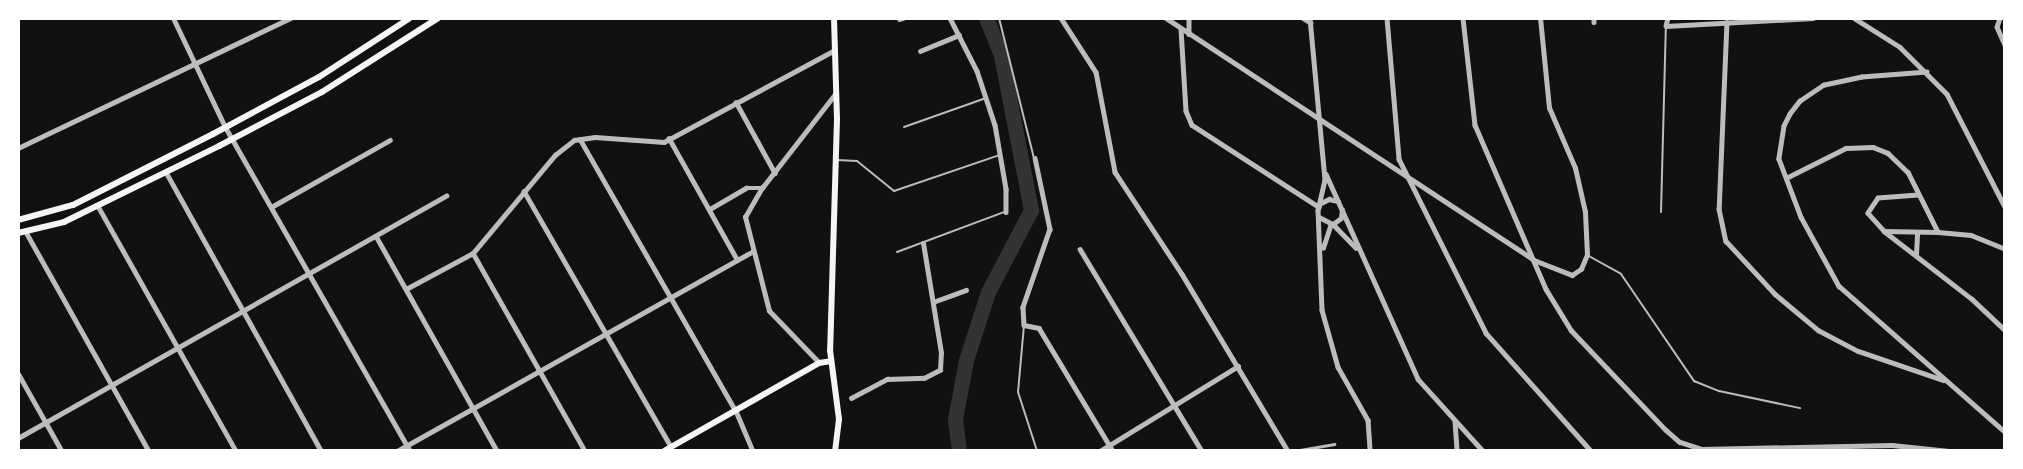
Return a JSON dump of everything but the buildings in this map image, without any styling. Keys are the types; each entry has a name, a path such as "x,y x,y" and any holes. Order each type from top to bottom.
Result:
{"main road":[{"path":"18,219 73,205 319,77 410,18"},
{"path":"18,233 48,228 98,206 234,138 322,92 438,18"},
{"path":"834,18 836,93 831,361 838,419 835,451"},
{"path":"664,451 819,363 831,361"}],"street":[{"path":"173,18 225,127 234,138 273,206 409,448"},
{"path":"18,148 291,18"},
{"path":"950,18 987,98 1000,154 1006,212"},
{"path":"1061,18 1096,72 1111,165 1238,366 1288,451"},
{"path":"1166,18 1534,260 1572,275 1581,269 1587,255 1578,180 1549,108 1540,18"},
{"path":"1189,18 1189,34"},
{"path":"1303,18 1311,20 1316,117 1324,168 1319,217 1322,251 1322,310 1327,333 1342,374 1368,420 1370,451"},
{"path":"1387,18 1397,150 1407,176 1486,333 1591,451"},
{"path":"1463,18 1475,125 1534,260 1571,330 1666,430 1690,447 1892,445 1949,451"},
{"path":"1668,18 1666,26 1813,18"},
{"path":"1854,18 1879,30 1927,72 1955,107 2005,207"},
{"path":"2000,18 1997,27 2005,45"},
{"path":"1727,22 1719,209 1726,241 1775,294 1818,330 1858,351 1947,381"},
{"path":"1181,29 1186,111 1192,124 1320,205"},
{"path":"920,51 959,35"},
{"path":"406,289 473,253 561,149 580,139 659,142 835,50"},
{"path":"1927,72 1843,80 1812,92 1800,101 1784,126 1779,159 1801,217 1839,286 2005,432"},
{"path":"819,363 772,315 745,217 762,188 836,93"},
{"path":"736,102 775,172"},
{"path":"669,138 737,259"},
{"path":"580,139 736,411 753,451"},
{"path":"273,206 390,140"},
{"path":"1786,178 1846,148 1873,147 1899,162 1938,232"},
{"path":"1035,158 1050,221 1023,307 1024,325 1039,328 1113,451"},
{"path":"1324,168 1359,253 1418,379 1483,451"},
{"path":"166,172 321,451"},
{"path":"710,209 746,188 762,188"},
{"path":"524,191 671,447"},
{"path":"1918,195 1872,201 1868,213 1884,231 1916,254 2005,330"},
{"path":"18,438 446,196"},
{"path":"1320,205 1329,199 1341,206"},
{"path":"98,206 236,451"},
{"path":"1322,251 1332,224 1341,218 1341,206"},
{"path":"1319,217 1332,224 1359,253"},
{"path":"1884,231 1971,235 2005,249"},
{"path":"26,232 149,451"},
{"path":"1916,254 1917,233"},
{"path":"376,236 497,451"},
{"path":"851,398 887,379 924,378 941,367 923,243"},
{"path":"1080,249 1090,271 1202,451"},
{"path":"397,451 409,448 753,250"},
{"path":"473,253 585,451"},
{"path":"933,302 966,290"},
{"path":"1100,451 1238,366"},
{"path":"18,373 62,451"},
{"path":"1455,421 1456,451"},
{"path":"1294,451 1334,444"}],"lane":[{"path":"999,18 1035,158"},
{"path":"1661,212 1666,26"},
{"path":"904,127 987,98"},
{"path":"834,160 859,162 894,191 1000,154"},
{"path":"897,252 1006,212"},
{"path":"1587,255 1621,274 1694,381 1719,391 1800,408"},
{"path":"1024,325 1018,392 1037,451"}],"waterway":[{"path":"959,451 955,419 966,360 988,292 1031,210 1001,55 986,18"}]}
